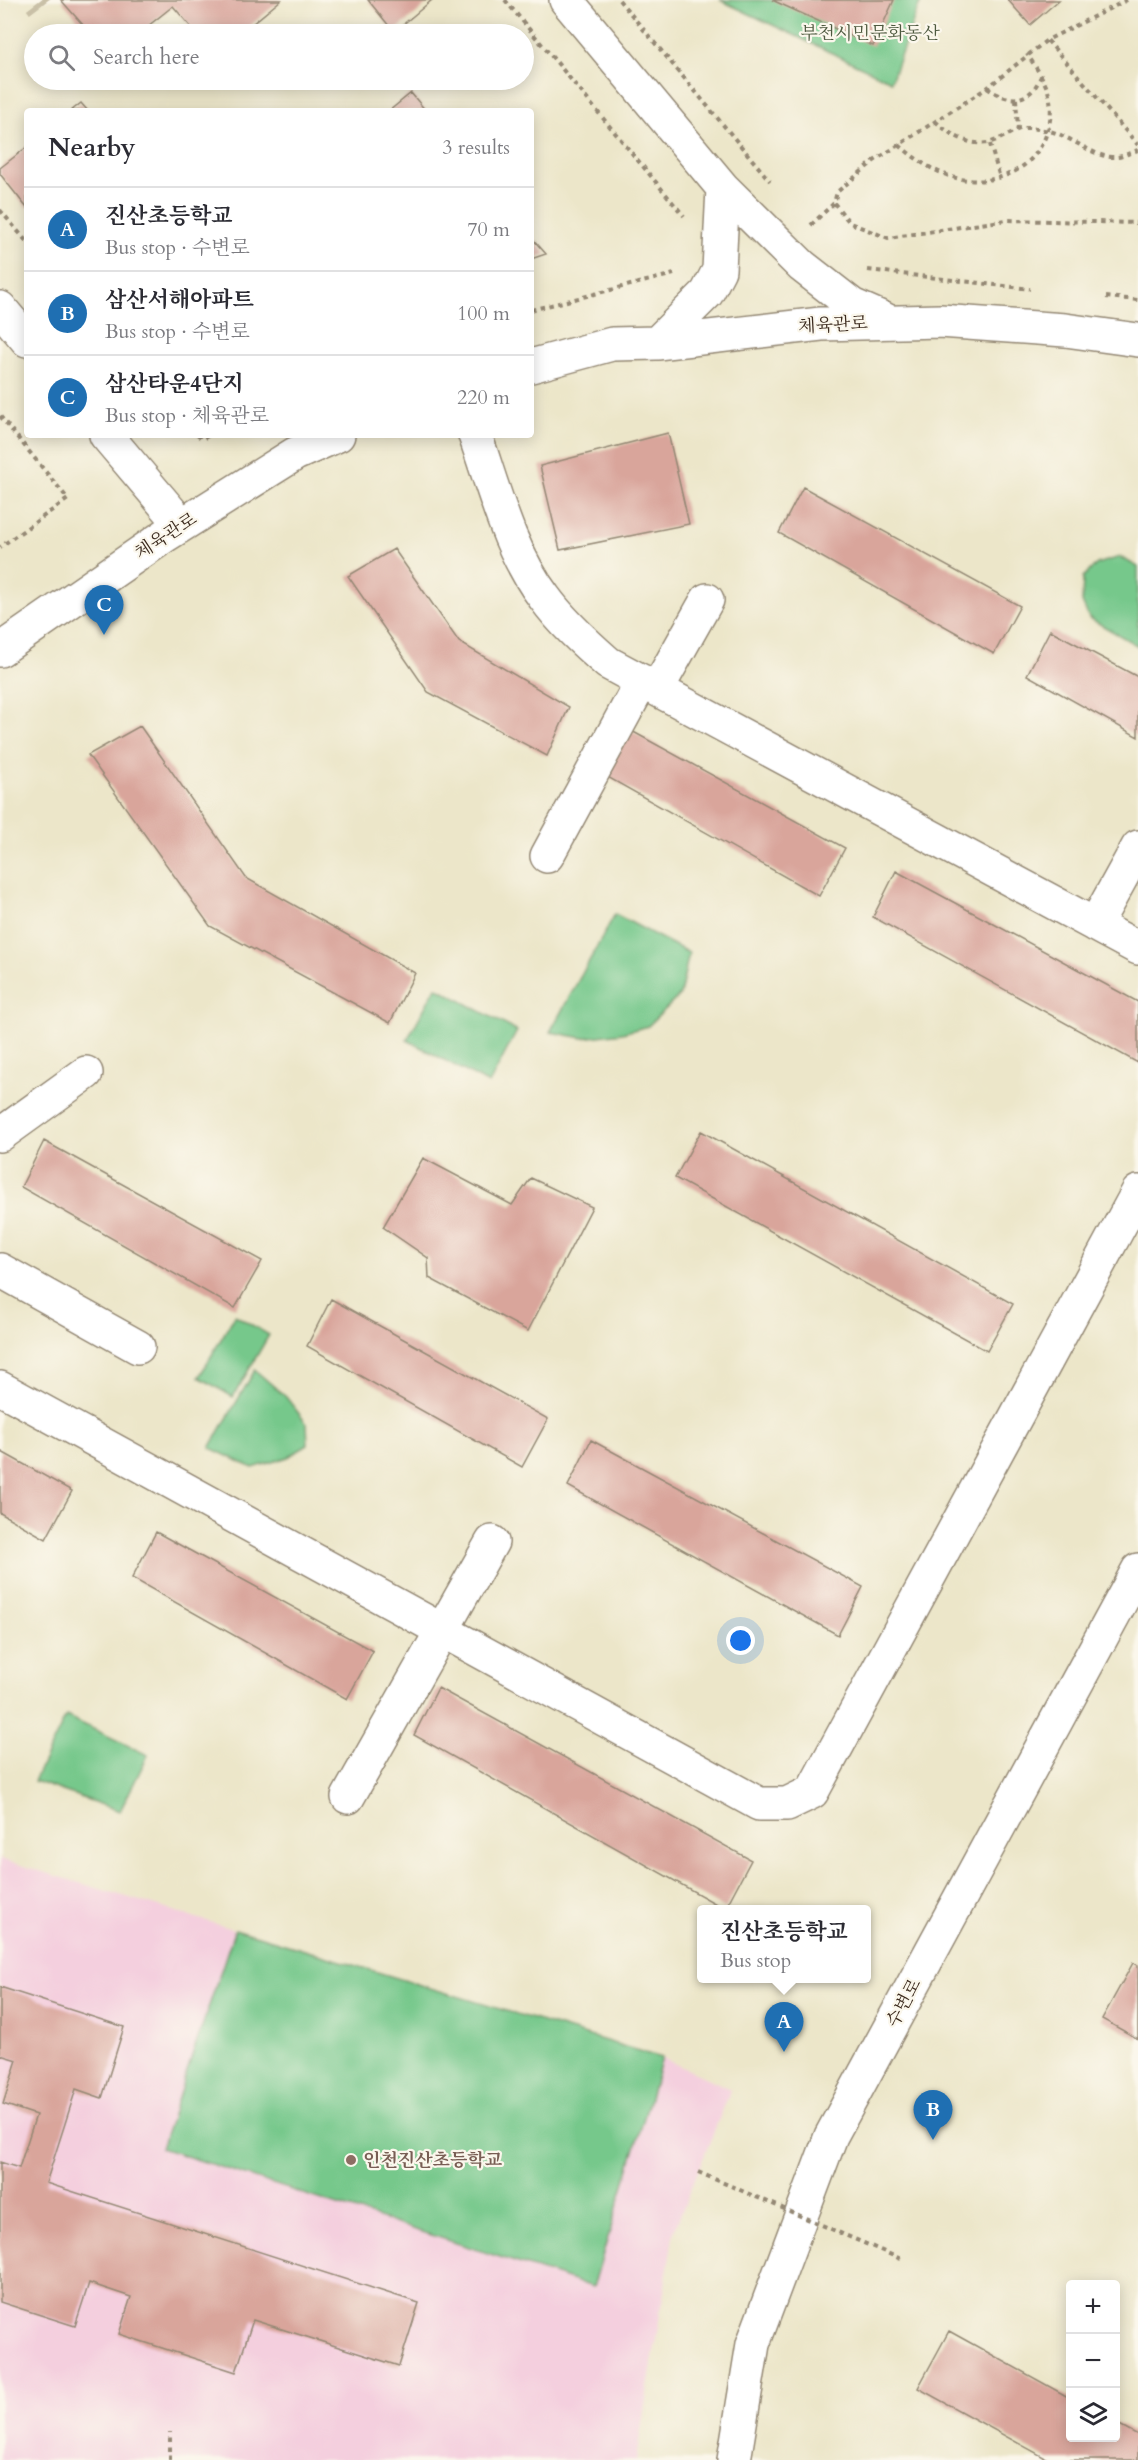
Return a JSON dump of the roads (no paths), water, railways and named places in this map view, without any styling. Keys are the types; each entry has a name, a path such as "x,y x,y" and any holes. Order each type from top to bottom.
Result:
{"street":[{"path":"566,0 723,188 810,273 852,305 892,322"},
{"path":"657,343 707,293 719,270 723,188"},
{"path":"0,308 24,336"},
{"name":"체육관로","path":"534,365 612,344 657,343 821,324 940,321 1053,329 1138,340"},
{"path":"109,438 182,525"},
{"name":"체육관로","path":"0,650 182,525 295,453 331,438"},
{"path":"476,438 515,547 542,596 573,632 608,663 1138,948"},
{"path":"547,856 650,685 706,600"},
{"path":"1095,925 1138,847"},
{"path":"0,1136 86,1073"},
{"path":"0,1388 759,1804 787,1804 812,1792 1138,1192"},
{"path":"0,1270 138,1347"},
{"path":"348,1797 492,1542"},
{"name":"수변로","path":"734,2460 753,2344 831,2136 1138,1570"}],"tunnel":[{"path":"40,0 43,4"}],"place":[{"name":"삼산타운4단지","path":"104,635"},
{"name":"진산초등학교","path":"784,2052"},
{"name":"삼산서해아파트","path":"933,2140"},
{"name":"인천진산초등학교","path":"351,2160"}],"park label":[{"name":"부천시민문화동산","path":"870,33"}]}
